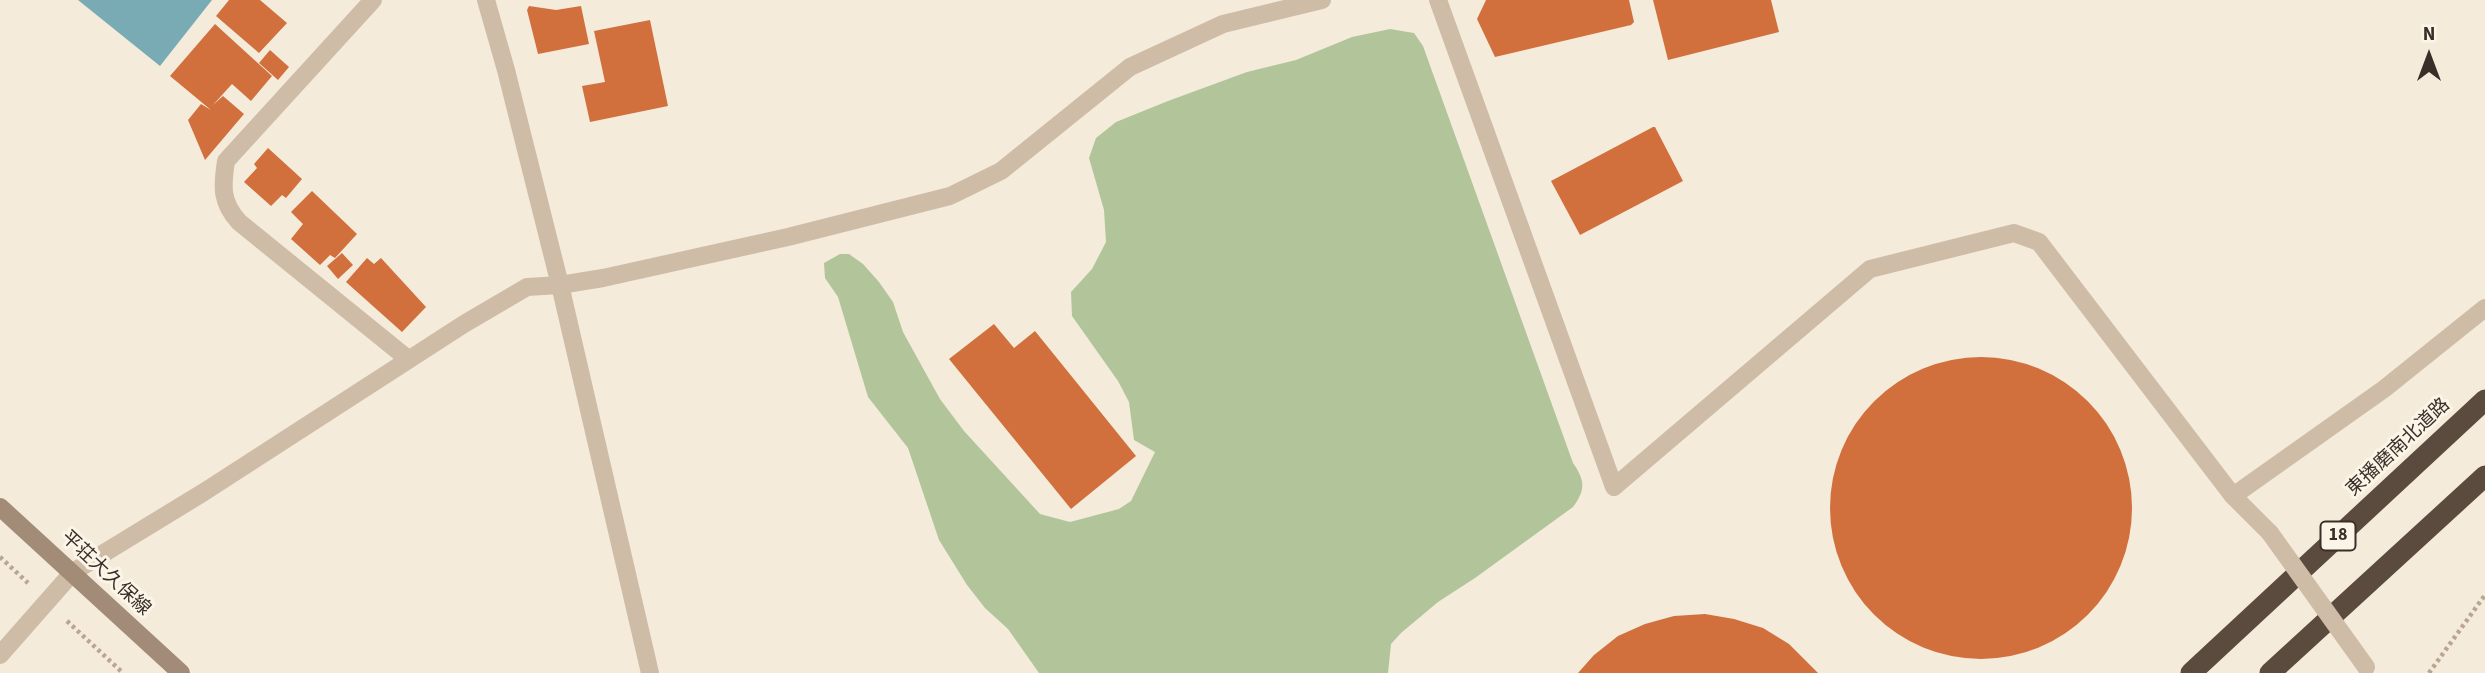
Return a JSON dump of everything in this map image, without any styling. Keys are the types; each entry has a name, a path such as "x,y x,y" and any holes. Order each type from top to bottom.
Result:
{"highway":[{"name":"東播磨南北道路","path":"2191,673 2485,400"},
{"path":"2270,673 2485,476"}],"main road":[{"name":"平荘大久保線","path":"0,507 181,673"}],"street":[{"path":"373,0 226,161 223,183 228,209 239,222 408,359"},
{"path":"486,0 560,285 650,673"},
{"path":"0,655 73,572 182,506 408,359 527,287 603,278 789,237 950,197 1001,171 1130,67 1223,24 1322,0"},
{"path":"1438,0 1614,487 1870,269 2014,233 2039,242 2233,496 2270,533 2368,670"},
{"path":"2233,496 2384,389 2485,307"}],"path":[{"path":"2429,673 2485,595"}],"green space":[{"path":"1390,29 1414,33 1423,46 1573,463 1582,480 1582,490 1577,501 1573,507 1438,602 1401,633 1391,644 1388,673 1039,673 1008,629 985,608 967,585 939,540 908,448 868,397 838,297 825,278 824,263 840,254 849,254 863,264 879,282 893,302 903,332 940,399 964,431 1040,514 1070,522 1119,509 1131,501 1155,452 1134,440 1129,402 1118,381 1072,316 1071,292 1092,269 1106,242 1104,210 1089,158 1096,138 1116,122 1168,101 1247,72 1296,60 1352,37"}],"water":[{"path":"78,0 212,0 160,66"}],"building":[{"path":"229,0 260,0 287,23 259,53 216,16"},
{"path":"1486,0 1629,0 1634,22 1631,25 1495,57 1477,19"},
{"path":"1653,0 1771,0 1779,32 1668,60"},
{"path":"529,6 556,10 581,6 589,44 538,54 527,10"},
{"path":"650,20 668,106 590,122 582,86 605,82 594,31"},
{"path":"215,24 272,76 251,101 232,84 213,105 223,96 244,114 205,160 188,120 201,104 211,110 170,76"},
{"path":"270,50 289,67 278,80 259,63"},
{"path":"1653,127 1683,181 1580,235 1551,181"},
{"path":"268,148 302,179 286,198 282,195 271,206 244,182 257,168 254,164"},
{"path":"312,191 357,234 335,258 330,255 320,265 291,239 303,224 291,212"},
{"path":"342,253 353,265 338,279 327,266"},
{"path":"367,258 374,264 381,258 426,307 402,332 346,282"},
{"path":"994,324 1014,348 1035,331 1136,456 1071,509 949,359"},
{"path":"1981,357 2010,360 2039,369 2065,383 2088,401 2106,424 2120,450 2129,479 2132,508 2129,537 2120,566 2106,592 2088,615 2065,633 2039,647 2010,656 1981,659 1952,656 1923,647 1897,633 1874,615 1856,592 1842,566 1833,537 1830,508 1833,479 1842,450 1856,424 1874,401 1897,383 1923,369 1952,360"},
{"path":"1705,614 1763,628 1789,644 1818,673 1578,673 1594,655 1618,636 1645,624 1674,616"}]}
